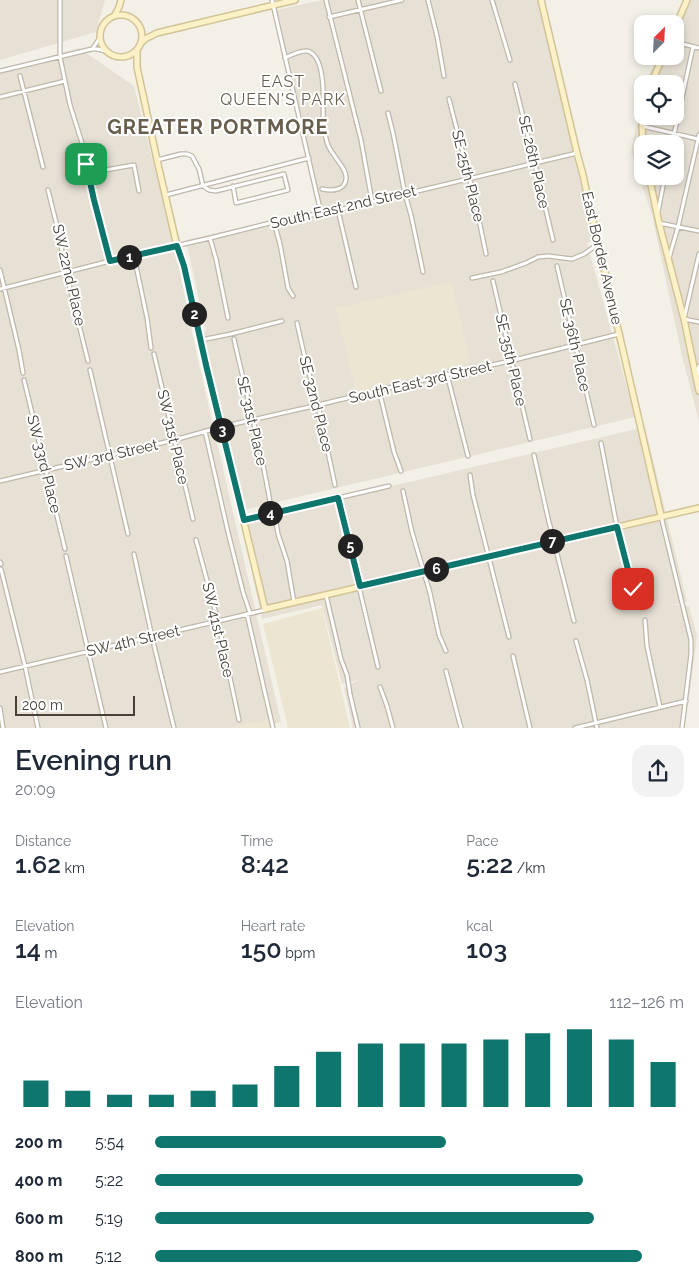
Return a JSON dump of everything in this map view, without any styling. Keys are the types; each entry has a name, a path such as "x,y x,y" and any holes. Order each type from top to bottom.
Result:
{"street":[{"path":"60,0 60,57 70,105 82,143 110,261"},
{"path":"99,39 102,48 106,51 116,57 126,57 133,54 145,39 157,32 272,2 295,0"},
{"path":"326,0 361,140 372,201"},
{"path":"358,0 381,92"},
{"path":"329,17 402,0"},
{"path":"428,0 444,76"},
{"path":"492,0 510,60"},
{"name":"East Border Avenue","path":"541,0 661,516"},
{"path":"681,15 687,0"},
{"path":"115,16 121,1"},
{"path":"121,1 123,8 141,28 142,42"},
{"path":"272,2 321,213"},
{"path":"92,49 99,39 104,22 115,16 129,16"},
{"path":"141,28 157,32"},
{"path":"684,44 699,48"},
{"path":"674,133 693,47"},
{"path":"0,71 92,49 106,51"},
{"path":"137,50 137,67 177,246 184,266 265,609 699,508"},
{"path":"285,58 308,51 314,55 318,63 321,75 323,121 326,139 333,155 343,168 346,178 344,184 338,190 328,191 322,189"},
{"path":"126,57 137,67"},
{"path":"20,76 43,167"},
{"path":"0,96 66,81"},
{"name":"SE 26th Place","path":"515,84 553,240"},
{"name":"SE 25th Place","path":"449,99 475,200 486,254"},
{"path":"388,113 423,272"},
{"path":"642,135 642,126 699,138 668,260"},
{"name":"South East 2nd Street","path":"2,288 274,222 338,210 577,153"},
{"path":"158,160 181,154 192,156 199,169 203,186 209,190 216,191 284,174"},
{"path":"166,195 309,158"},
{"path":"88,173 134,165 139,191"},
{"path":"233,186 236,203 288,190 282,165"},
{"path":"651,185 668,260 684,319 699,391"},
{"path":"658,213 663,185"},
{"name":"SW 22nd Place","path":"48,190 88,361"},
{"path":"338,210 356,287"},
{"path":"274,222 288,288 293,296"},
{"path":"659,223 699,231"},
{"path":"210,238 228,318"},
{"path":"472,278 501,272 538,257 548,256 572,259 584,254 598,244"},
{"path":"684,319 699,254"},
{"path":"134,256 147,318 151,348"},
{"name":"SE 36th Place","path":"557,266 594,425"},
{"path":"0,270 2,288 23,373"},
{"name":"SE 35th Place","path":"492,281 530,439"},
{"path":"684,319 699,322"},
{"path":"201,340 282,321"},
{"name":"SE 32nd Place","path":"297,323 336,485"},
{"name":"South East 3rd Street","path":"221,427 318,406 447,374 512,361 619,334"},
{"name":"SE 31st Place","path":"234,339 259,444 270,502"},
{"name":"SW 31st Place","path":"154,354 193,519"},
{"path":"696,379 699,366"},
{"path":"90,370 128,534"},
{"path":"447,374 468,456"},
{"name":"SW 33rd Place","path":"24,380 65,549"},
{"path":"379,390 394,452 401,471"},
{"name":"SW 3rd Street","path":"0,481 221,427"},
{"path":"205,432 273,728"},
{"path":"601,444 617,527 638,606"},
{"path":"534,455 574,621"},
{"path":"470,475 473,495 509,637"},
{"path":"244,520 389,486"},
{"path":"403,492 439,635 446,651"},
{"path":"338,498 378,667"},
{"path":"661,516 692,640 682,728"},
{"path":"276,522 287,560 294,603"},
{"name":"SW 41st Place","path":"196,540 218,621 239,720"},
{"path":"134,554 174,728"},
{"path":"66,556 106,728"},
{"path":"1,570 38,728"},
{"path":"326,595 347,675 358,728"},
{"name":"SW 4th Street","path":"0,672 265,609"},
{"path":"645,620 647,646 660,707"},
{"path":"576,641 587,680 597,728"},
{"path":"513,656 530,728"},
{"path":"446,671 461,728"},
{"path":"380,687 393,728"},
{"path":"574,728 686,701"},
{"path":"0,708 3,728"}],"shaded area":[{"path":"0,0 105,0 96,32 0,60"},
{"path":"322,0 540,0 594,241 587,243 635,417 244,510 202,334 206,332 186,240 320,210 272,11"},
{"path":"690,0 699,0 699,421 682,356 652,215 642,185 684,185 684,135 634,135 636,125 684,125 684,75 649,75 654,65 684,65 684,15 682,15"},
{"path":"79,48 134,86 176,252 194,342 281,722 251,728 0,728 0,70"},
{"path":"634,137 634,161 631,152"},
{"path":"451,282 470,363 356,392 336,308"},
{"path":"645,427 687,601 673,605 689,606 697,636 688,706 683,728 353,728 344,688 358,680 342,684 322,605 262,619 241,521"},
{"path":"322,608 350,728 288,728 263,624"},
{"path":"270,719 271,728 229,728"}],"district":[{"name":"EAST QUEEN'S PARK","path":"283,90"},
{"name":"GREATER PORTMORE","path":"218,127"}],"route":[{"path":"86,164 110,261 177,246 184,266 244,520 338,498 360,586 617,527 633,589"}]}
